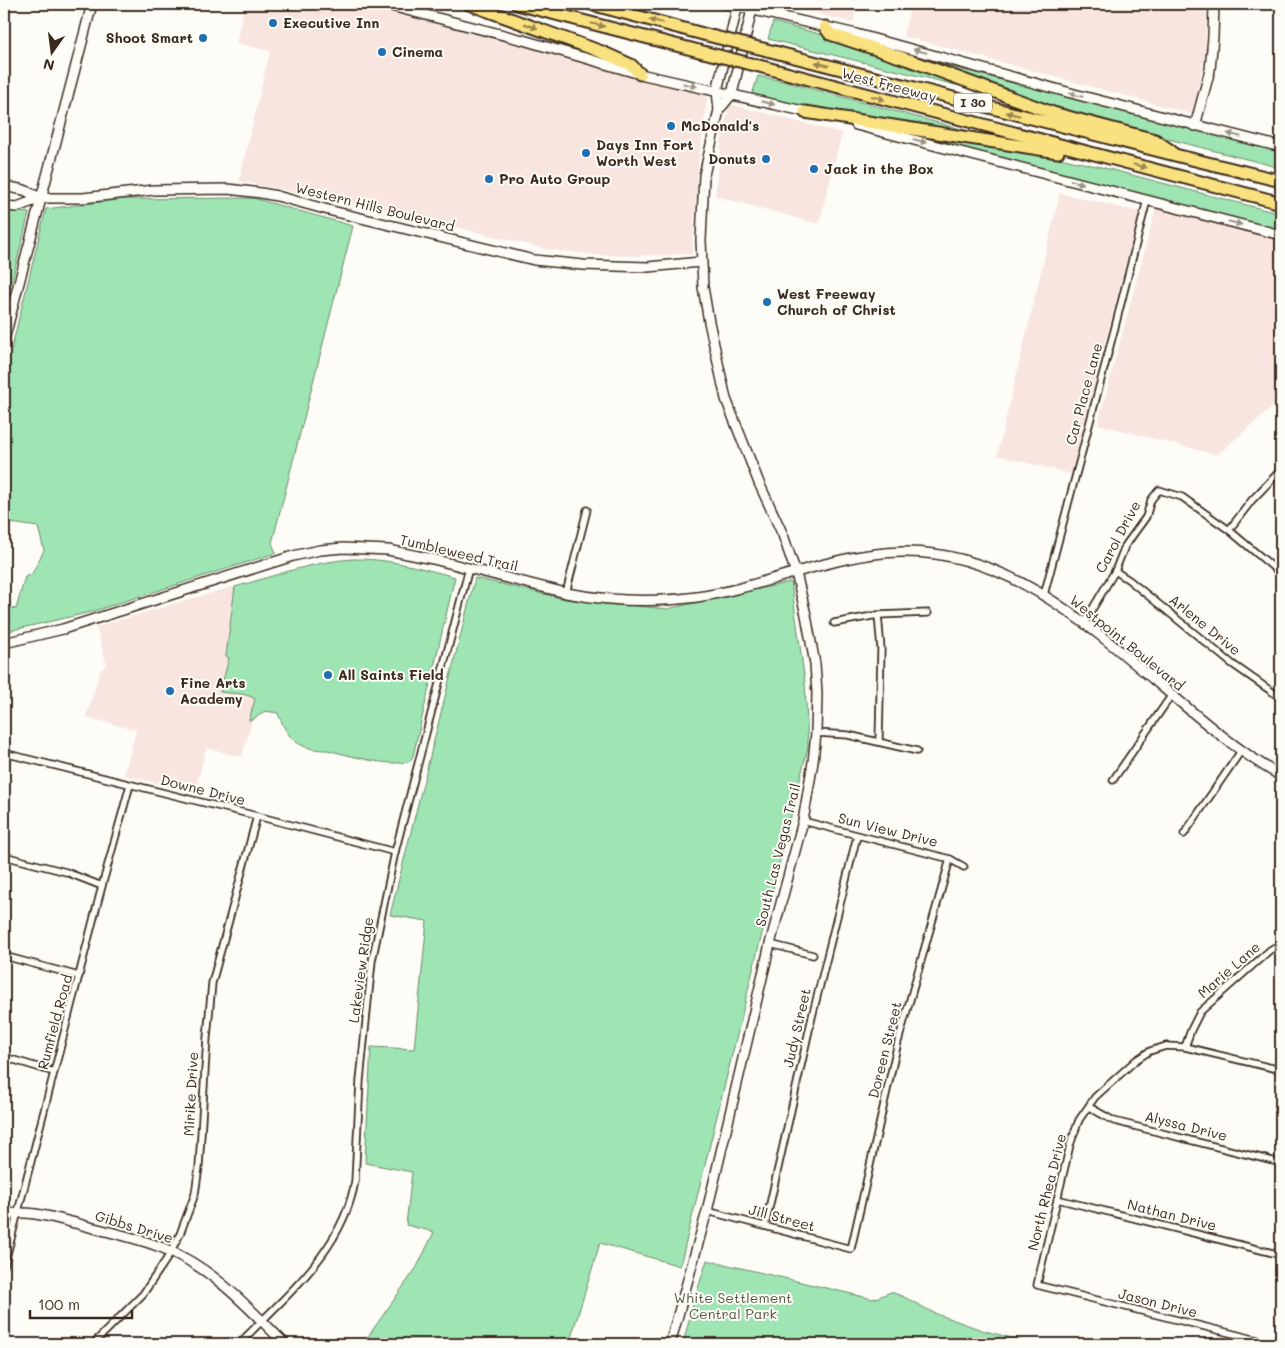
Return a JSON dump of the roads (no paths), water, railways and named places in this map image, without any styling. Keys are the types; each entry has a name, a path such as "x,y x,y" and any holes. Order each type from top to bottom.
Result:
{"highway":[{"path":"469,4 602,52 630,65 640,74"},
{"name":"West Freeway","path":"517,4 1281,203"},
{"name":"West Freeway","path":"591,4 1281,181"},
{"path":"825,27 830,34 912,61 1016,101 1061,116 1155,140 1179,156"},
{"path":"805,112 920,131 983,139 1075,156 1093,154"}],"main road":[{"path":"4,340 92,4"},
{"path":"383,4 523,40 640,74 805,112 1281,235"},
{"path":"734,4 753,7 1195,126 1281,146"},
{"name":"South Las Vegas Trail","path":"670,1344 707,1211 770,944 804,821 816,733 817,693 815,664 796,573 783,535 759,483 726,399 709,322 701,262 704,175 719,110 717,91 734,4"},
{"path":"1195,126 1210,70 1214,4"},
{"path":"732,94 753,7"},
{"name":"South Las Vegas Trail","path":"719,110 732,94"},
{"name":"Western Hills Boulevard","path":"4,186 24,190 41,198"},
{"name":"Western Hills Boulevard","path":"4,206 17,207 41,198 83,198 154,190 228,189 261,192 534,260 583,265 648,267 701,262"},
{"name":"Tumbleweed Trail","path":"4,643 63,629 293,556 320,550 355,548 388,550 433,559 566,593 624,600 697,597 796,573"},
{"name":"Westpoint Boulevard","path":"796,573 854,557 904,552 950,556 991,568 1044,594 1084,623 1205,724 1241,751 1281,776"},
{"name":"Gibbs Drive","path":"4,1214 34,1214 148,1242 171,1252 208,1273 262,1320 285,1344"}],"street":[{"name":"Car Place Lane","path":"1044,594 1116,327 1147,200"},
{"path":"1281,470 1252,500 1229,530 1281,574"},
{"name":"Carol Drive","path":"1084,623 1114,571 1125,546 1146,517 1152,500 1159,490 1182,497 1229,530"},
{"path":"566,593 588,510"},
{"name":"Lakeview Ridge","path":"238,1344 298,1284 331,1244 341,1226 352,1198 355,1181 360,1081 372,961 395,852 469,568"},
{"name":"Arlene Drive","path":"1114,571 1129,580 1231,663 1281,698"},
{"path":"834,623 878,615 928,613"},
{"path":"878,615 881,649 879,742"},
{"path":"1113,780 1172,696"},
{"path":"816,733 848,735 918,751"},
{"path":"1184,834 1241,751"},
{"name":"Downe Drive","path":"4,753 395,852"},
{"name":"Rumfield Road","path":"4,1266 130,785"},
{"name":"Mirike Drive","path":"93,1344 143,1294 171,1252 196,1194 200,1167 212,983 257,816"},
{"name":"Sun View Drive","path":"804,821 950,859 964,867"},
{"name":"Judy Street","path":"765,1226 812,1017 857,836"},
{"path":"4,856 66,872 102,886"},
{"name":"Doreen Street","path":"851,1248 898,1042 950,859"},
{"path":"770,944 813,955"},
{"name":"Marie Lane","path":"1185,1047 1190,1030 1200,1012 1270,950 1281,944"},
{"path":"4,956 79,976"},
{"name":"North Rhea Drive","path":"1037,1285 1070,1145 1079,1120 1095,1097 1136,1060 1150,1051 1166,1046 1185,1047 1281,1070"},
{"path":"4,1057 54,1072"},
{"name":"Alyssa Drive","path":"1089,1106 1114,1121 1281,1163"},
{"name":"Nathan Drive","path":"1057,1199 1281,1255"},
{"name":"Jill Street","path":"707,1211 851,1248"},
{"name":"Jason Drive","path":"1037,1285 1274,1344"}],"place":[{"name":"Executive Inn","path":"273,23"},
{"name":"Shoot Smart","path":"203,38"},
{"name":"Cinema","path":"382,52"},
{"name":"McDonald's","path":"671,126"},
{"name":"Days Inn Fort Worth West","path":"586,153"},
{"name":"Donuts","path":"766,159"},
{"name":"Jack in the Box","path":"814,169"},
{"name":"Pro Auto Group","path":"489,179"},
{"name":"West Freeway Church of Christ","path":"767,302"},
{"name":"All Saints Field","path":"328,675"},
{"name":"Fine Arts Academy","path":"170,691"}],"park label":[{"name":"White Settlement Central Park","path":"733,1306"}]}
